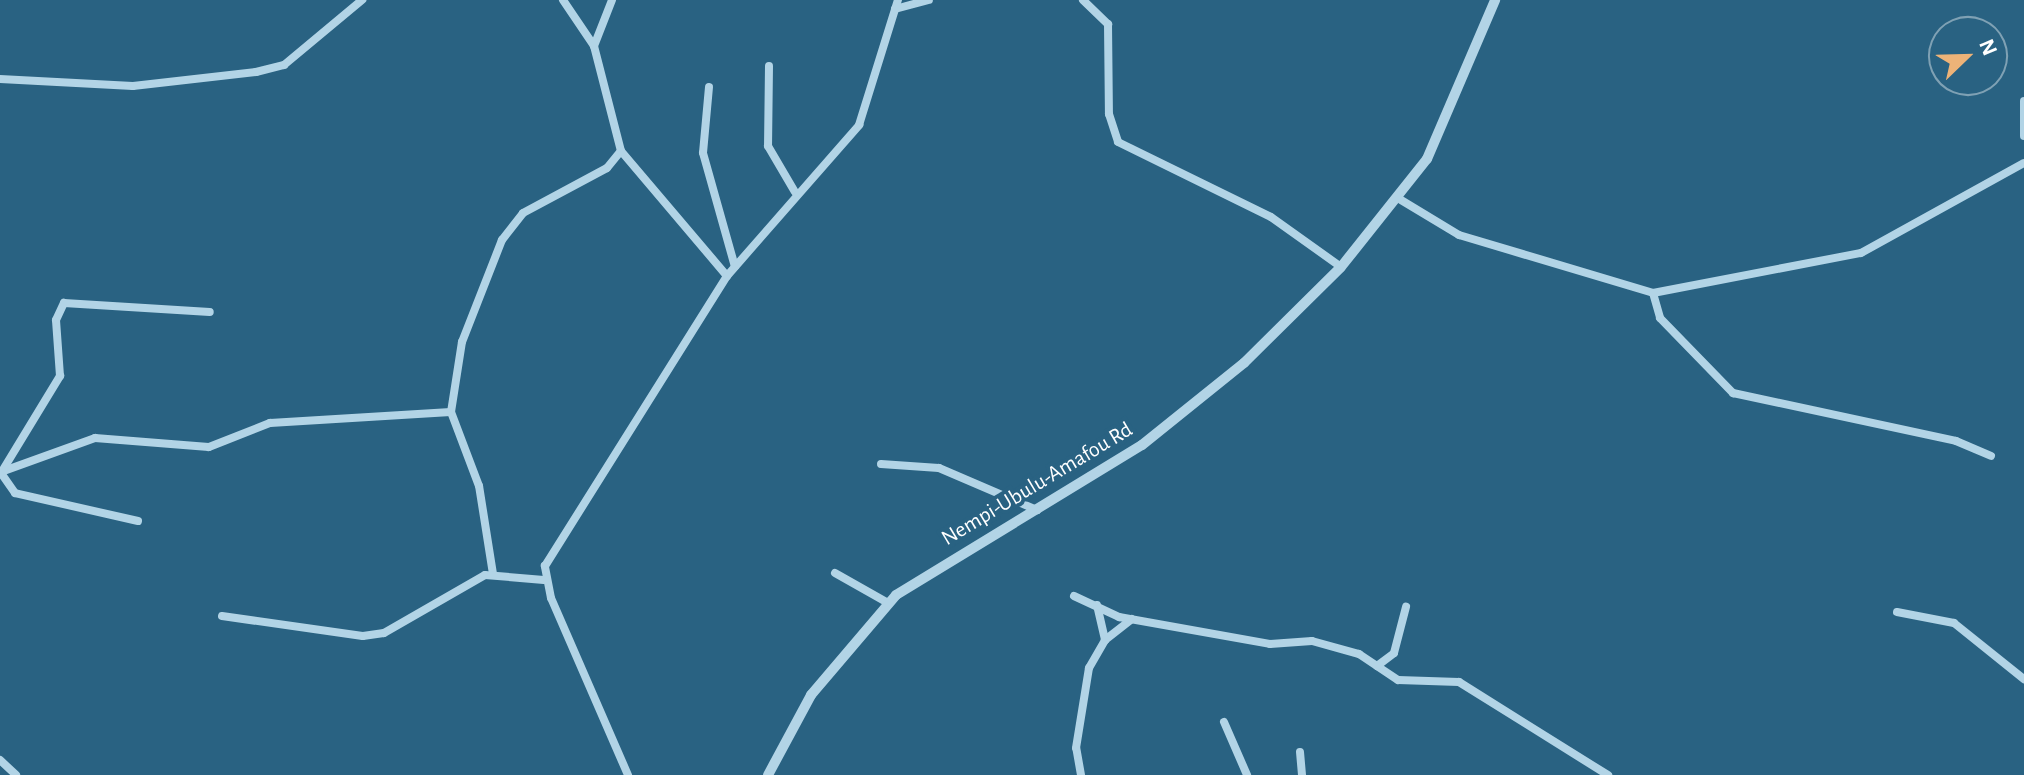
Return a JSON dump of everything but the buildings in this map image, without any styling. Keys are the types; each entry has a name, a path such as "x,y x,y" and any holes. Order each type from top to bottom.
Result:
{"street":[{"path":"0,79 133,86 256,72 284,65 362,0"},
{"path":"563,0 594,46 621,151 727,276"},
{"path":"594,46 612,0"},
{"path":"628,775 544,580 563,537 727,276 795,192 859,125 897,5 929,0"},
{"path":"1083,0 1108,24 1109,114 1118,142 1271,217 1341,267"},
{"name":"Nempi-Ubulu-Amafou Rd","path":"768,775 795,719 888,603 1038,510 1179,417 1341,267 1401,200 1440,132 1495,0"},
{"path":"769,66 768,146 795,192"},
{"path":"709,87 703,153 735,267"},
{"path":"2024,101 2024,136"},
{"path":"493,574 479,486 451,412 462,342 502,240 523,213 607,168 621,151"},
{"path":"1401,200 1459,235 1653,293 1861,253 2024,163"},
{"path":"1653,293 1660,318 1733,393 1956,441 1991,456"},
{"path":"0,473 60,376 56,320 64,303 210,312"},
{"path":"0,473 95,438 209,447 270,423 451,412"},
{"path":"881,464 939,468 1038,510"},
{"path":"0,473 15,493 138,521"},
{"path":"835,573 888,603"},
{"path":"222,616 374,634 493,574 544,580"},
{"path":"1074,596 1133,619 1270,644 1312,641 1377,666 1398,680 1459,682 1608,775"},
{"path":"1097,605 1105,640"},
{"path":"1377,666 1394,653 1406,607"},
{"path":"1897,612 1954,623 2024,679"},
{"path":"1081,775 1080,707 1089,668 1105,640 1133,619"},
{"path":"1224,722 1247,775"},
{"path":"1300,752 1302,775"},
{"path":"0,760 16,775"}]}
